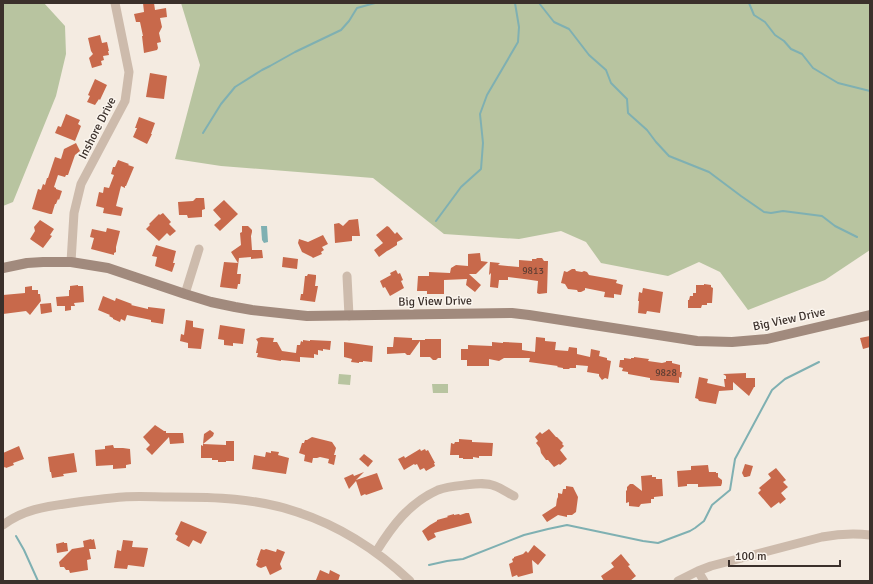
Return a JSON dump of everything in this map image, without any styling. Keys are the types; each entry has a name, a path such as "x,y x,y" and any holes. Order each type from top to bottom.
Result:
{"street":[{"name":"Inshore Drive","path":"71,262 74,213 81,184 125,101 128,87 129,72 115,3"},
{"path":"185,294 199,249"},
{"name":"Big View Drive","path":"3,268 38,262 71,262 108,268 211,302 252,310 306,316 529,314 697,341 732,342 768,339 870,315"},
{"path":"347,276 349,316"},
{"path":"376,552 401,516 425,497 439,490 453,486 480,483 495,486 514,496"},
{"path":"3,524 16,516 42,507 104,499 138,497 202,497 246,500 297,512 322,521 357,539 376,552 410,581"},
{"path":"678,581 711,566 822,537 852,534 870,535"},
{"path":"698,571 704,581"}],"green space":[{"path":"3,3 44,3 65,26 66,54 56,96 13,202 3,206"},
{"path":"181,3 870,3 870,250 825,280 748,310 720,272 699,262 668,276 601,263 586,242 561,231 519,239 444,234 373,178 221,166 175,159 200,65"},
{"path":"339,374 351,375 350,385 338,384"},
{"path":"432,384 448,384 448,393 433,393"}],"water":[{"path":"261,226 267,226 268,242 264,243 262,240"}],"building":[{"path":"143,3 154,3 155,10 166,8 167,17 160,18 162,27 159,33 161,42 157,43 157,50 144,53 140,22 136,22 134,14 144,12"},
{"path":"100,35 102,43 107,42 109,55 103,56 104,60 101,61 102,65 92,68 89,58 93,54 88,38"},
{"path":"150,73 167,76 164,99 146,97"},
{"path":"95,79 107,85 100,100 99,99 95,105 87,102 90,96 88,95"},
{"path":"66,114 80,120 78,124 81,126 75,141 55,133 58,126 61,127"},
{"path":"139,117 155,123 147,144 133,137 137,128 135,128"},
{"path":"76,143 80,151 75,155 68,175 65,177 58,175 54,187 62,191 59,200 58,199 55,204 52,214 32,209 38,189 41,190 43,184 45,185 55,157 61,159 64,149"},
{"path":"118,160 134,167 125,188 121,186 116,206 123,208 121,216 103,213 104,208 96,206 99,192 103,193 104,187 109,188 114,175 111,174 113,167 115,167"},
{"path":"196,198 204,198 205,209 202,210 202,217 188,218 187,215 179,215 178,202 193,201"},
{"path":"224,200 238,214 220,231 214,225 221,219 213,210"},
{"path":"163,213 171,222 169,224 176,231 170,236 167,233 159,241 146,229 159,214 160,215"},
{"path":"358,219 360,236 352,236 352,241 335,243 334,224 339,223 343,226 349,220"},
{"path":"40,220 54,229 50,235 52,236 43,248 30,239 35,231 34,227"},
{"path":"242,226 248,226 252,230 252,250 262,250 263,258 239,258 237,274 241,274 240,284 238,284 237,289 220,287 224,262 238,263 231,252 241,245 240,233 242,232"},
{"path":"387,226 395,234 397,232 403,239 379,257 374,250 383,243 376,235"},
{"path":"107,228 120,231 116,252 114,255 91,249 94,238 90,237 92,229 106,232"},
{"path":"323,235 328,244 322,247 324,250 321,252 322,254 313,258 302,252 298,243 299,239 308,242"},
{"path":"156,245 176,251 173,263 175,263 172,272 155,266 157,257 152,256"},
{"path":"480,253 481,261 488,262 476,274 469,274 481,285 475,292 466,285 467,279 444,280 444,294 427,294 427,291 417,291 418,276 429,276 429,272 450,273 451,268 456,265 468,266 468,254"},
{"path":"283,257 298,259 297,269 282,267"},
{"path":"542,258 544,261 548,261 547,293 537,293 538,281 508,277 508,280 499,280 498,288 490,287 490,262 500,263 498,265 519,267 519,260 532,261 532,259"},
{"path":"572,269 587,272 589,275 617,280 616,283 623,285 621,295 614,294 614,298 604,297 605,292 585,288 585,290 581,292 568,289 565,284 561,283 564,271 567,272"},
{"path":"396,270 398,274 400,273 404,288 390,296 385,287 383,288 380,281 391,275 390,273"},
{"path":"308,274 316,275 315,286 318,286 315,302 300,300 301,294 303,294 305,276"},
{"path":"696,285 711,285 713,288 712,303 702,305 701,308 688,308 688,300 690,296 693,296 693,293 696,293"},
{"path":"32,286 32,290 38,290 41,301 30,315 26,311 3,314 3,295 25,293 25,287"},
{"path":"70,286 83,286 84,302 74,303 75,306 71,306 71,310 65,311 65,306 57,306 56,297 69,296"},
{"path":"643,288 663,292 660,313 647,311 646,314 638,313 639,292 642,293"},
{"path":"103,296 115,301 116,298 132,304 131,305 148,309 148,307 165,309 163,324 127,315 125,321 121,319 120,322 113,319 109,316 110,315 98,310"},
{"path":"51,303 52,312 41,314 40,304"},
{"path":"186,320 193,321 193,327 204,329 201,349 188,348 188,343 180,341 181,334 184,335"},
{"path":"220,325 245,329 243,344 233,343 233,346 224,345 224,340 218,339"},
{"path":"870,336 870,347 863,349 860,338"},
{"path":"261,337 274,338 273,342 277,342 282,351 296,353 297,345 300,345 301,341 303,342 303,340 331,341 330,350 318,350 318,355 314,354 314,358 300,357 300,362 281,361 257,357 258,353 256,353 258,342 256,339"},
{"path":"394,337 412,338 412,340 441,339 441,358 433,360 430,357 420,357 420,341 410,355 405,353 387,354 387,347 393,347"},
{"path":"536,337 545,338 545,341 556,342 555,350 568,351 569,347 577,348 577,354 590,357 591,349 600,351 599,356 607,358 607,360 611,361 608,379 605,378 602,380 599,374 587,372 588,366 576,365 576,368 563,369 557,367 558,366 529,362 530,358 504,358 499,361 489,359 489,366 467,366 467,360 461,360 461,349 468,349 468,345 492,346 492,342 522,343 522,350 535,352"},
{"path":"344,342 373,346 372,362 351,362 352,359 344,357"},
{"path":"634,357 662,363 672,361 672,363 680,365 680,372 682,372 681,378 679,377 679,383 650,380 650,378 628,374 628,372 622,371 623,368 619,367 620,360 624,360 624,358 631,359"},
{"path":"746,373 746,378 755,378 755,387 749,396 733,382 733,390 719,391 716,404 699,401 695,398 699,377 708,379 707,383 725,387 724,379 726,379 726,376 723,374"},
{"path":"155,425 166,431 166,433 183,433 184,443 170,444 169,437 152,455 146,449 150,445 143,437"},
{"path":"549,429 563,443 562,444 564,446 560,450 567,459 560,465 559,464 554,467 541,453 540,448 536,443 538,441 535,437 540,432 542,434"},
{"path":"210,430 214,433 213,436 203,444 204,434"},
{"path":"312,437 332,442 336,448 334,465 328,463 329,459 320,457 313,458 312,463 304,461 305,455 299,453 302,443"},
{"path":"459,439 472,440 472,442 493,443 492,456 479,456 479,458 473,457 473,459 463,459 459,458 459,455 450,455 451,443 454,444 455,442 459,442"},
{"path":"226,441 234,441 234,461 218,462 218,460 212,460 212,458 201,458 201,445 226,445"},
{"path":"113,445 114,448 130,449 131,464 126,465 126,468 113,469 113,465 96,466 95,450 105,449 105,446"},
{"path":"19,446 24,459 13,463 14,465 3,468 3,453"},
{"path":"420,449 421,451 425,449 426,451 428,450 435,463 435,466 426,471 424,468 420,470 417,464 414,464 404,470 398,459 404,456 405,458"},
{"path":"271,451 279,452 278,455 289,458 286,474 252,469 254,455 265,457 266,452 271,453"},
{"path":"74,453 77,472 63,474 64,476 52,478 48,457"},
{"path":"364,454 373,461 368,467 359,459"},
{"path":"745,464 753,466 750,476 744,477 742,473"},
{"path":"708,465 709,472 718,473 718,477 722,480 721,486 698,487 698,484 687,484 687,486 678,487 677,471 691,470 691,466"},
{"path":"776,468 786,480 783,482 788,487 781,493 786,499 780,504 779,502 771,508 758,493 761,490 759,488 771,478 768,474"},
{"path":"364,472 356,480 377,473 383,489 361,496 356,481 349,489 344,478 353,474 354,476"},
{"path":"652,475 652,477 656,477 656,479 662,479 663,496 654,497 654,499 651,499 651,503 641,504 639,507 629,506 629,502 626,503 627,487 630,484 633,484 642,491 641,476"},
{"path":"566,486 573,487 578,497 576,512 572,515 567,515 567,517 558,515 547,522 542,515 556,506 558,493 562,494 563,489 566,489"},
{"path":"469,513 472,523 434,533 436,537 428,541 422,531 437,520 454,514 460,515"},
{"path":"181,521 207,532 201,544 193,540 189,547 176,540 178,536 175,534"},
{"path":"94,539 96,549 89,549 91,559 87,560 88,570 70,573 69,570 66,570 64,567 60,567 59,562 72,549 84,547 83,541"},
{"path":"123,540 133,541 132,547 148,548 144,567 128,565 127,569 114,568 117,550 121,551"},
{"path":"64,542 67,543 68,551 57,553 56,544"},
{"path":"534,545 546,555 538,565 532,560 533,573 512,577 509,564 513,562 512,559 526,551 528,553"},
{"path":"261,549 276,552 277,549 285,552 280,564 282,569 270,575 266,566 261,568 258,567 256,565"},
{"path":"621,554 630,565 628,566 636,576 630,581 604,581 601,576 614,567 611,563"},
{"path":"320,570 329,574 330,570 340,575 338,581 316,580"}],"waterway":[{"path":"203,133 221,104 235,87 295,52 341,30 357,8 375,3"},
{"path":"436,221 461,187 481,169 483,143 480,114 487,95 518,42 519,27 515,3"},
{"path":"539,3 554,22 569,29 589,55 606,70 611,83 627,99 628,113 647,130 669,156 709,172 764,212 771,213 783,211 822,216 835,226 857,237"},
{"path":"749,3 754,15 765,22 775,35 784,41 791,49 802,54 813,68 838,83 870,91"},
{"path":"429,565 463,559 524,535 567,525 658,543 690,531 704,521 712,505 730,490 735,459 772,390 785,379 819,362"},
{"path":"16,536 38,581"}]}
